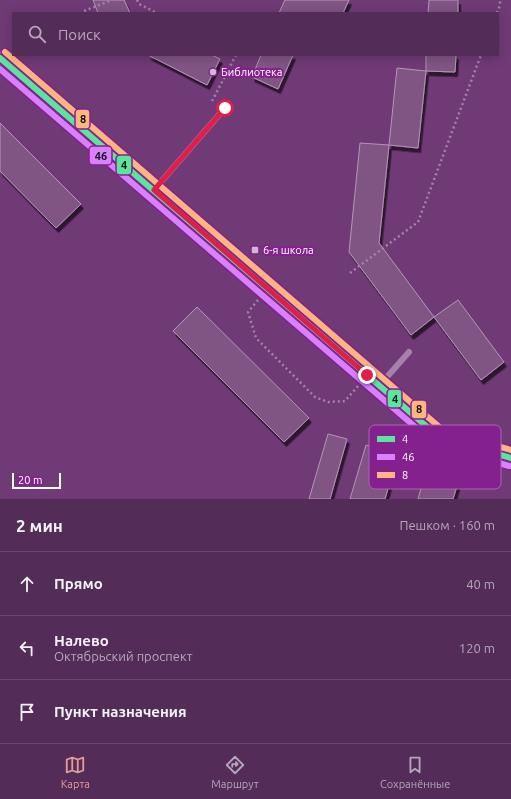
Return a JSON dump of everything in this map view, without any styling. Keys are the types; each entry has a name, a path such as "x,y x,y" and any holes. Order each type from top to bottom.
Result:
{"street":[{"path":"0,58 425,425"},
{"path":"501,455 511,458"}],"lane":[{"path":"154,190 225,108"},
{"path":"379,386 408,352"}],"path":[{"path":"84,11 112,0"},
{"path":"137,0 139,4 155,12"},
{"path":"497,12 500,0"},
{"path":"212,101 235,56"},
{"path":"350,273 418,222 481,56"},
{"path":"268,289 248,312 256,338 315,397 328,402 345,401 367,375"}],"building":[{"path":"93,0 124,0 130,12 98,12"},
{"path":"285,0 349,0 343,12 279,12"},
{"path":"429,0 458,0 458,12 428,12"},
{"path":"150,56 214,56 220,59 207,85"},
{"path":"261,56 293,56 278,89 252,77"},
{"path":"426,56 456,56 455,72 426,71"},
{"path":"397,68 426,71 418,148 389,145"},
{"path":"0,123 81,204 56,228 0,171"},
{"path":"360,143 389,145 379,243 434,317 411,335 349,252"},
{"path":"458,300 504,362 481,380 434,317"},
{"path":"197,307 309,418 284,442 173,331"},
{"path":"328,434 347,439 330,499 309,499"},
{"path":"366,445 369,446 369,489 388,489 385,499 350,499"},
{"path":"421,489 456,489 453,499 418,499"}],"transit line":[{"name":"8","path":"5,52 437,425"},
{"name":"4","path":"0,58 425,425"},
{"name":"46","path":"0,69 413,425"},
{"name":"8","path":"501,447 511,450"},
{"name":"4","path":"501,455 511,458"},
{"name":"46","path":"501,464 509,466"}],"place":[{"name":"Библиотека","path":"213,72"},
{"name":"6-я школа","path":"255,250"}],"route":[{"path":"225,108 154,190 367,375"}]}
